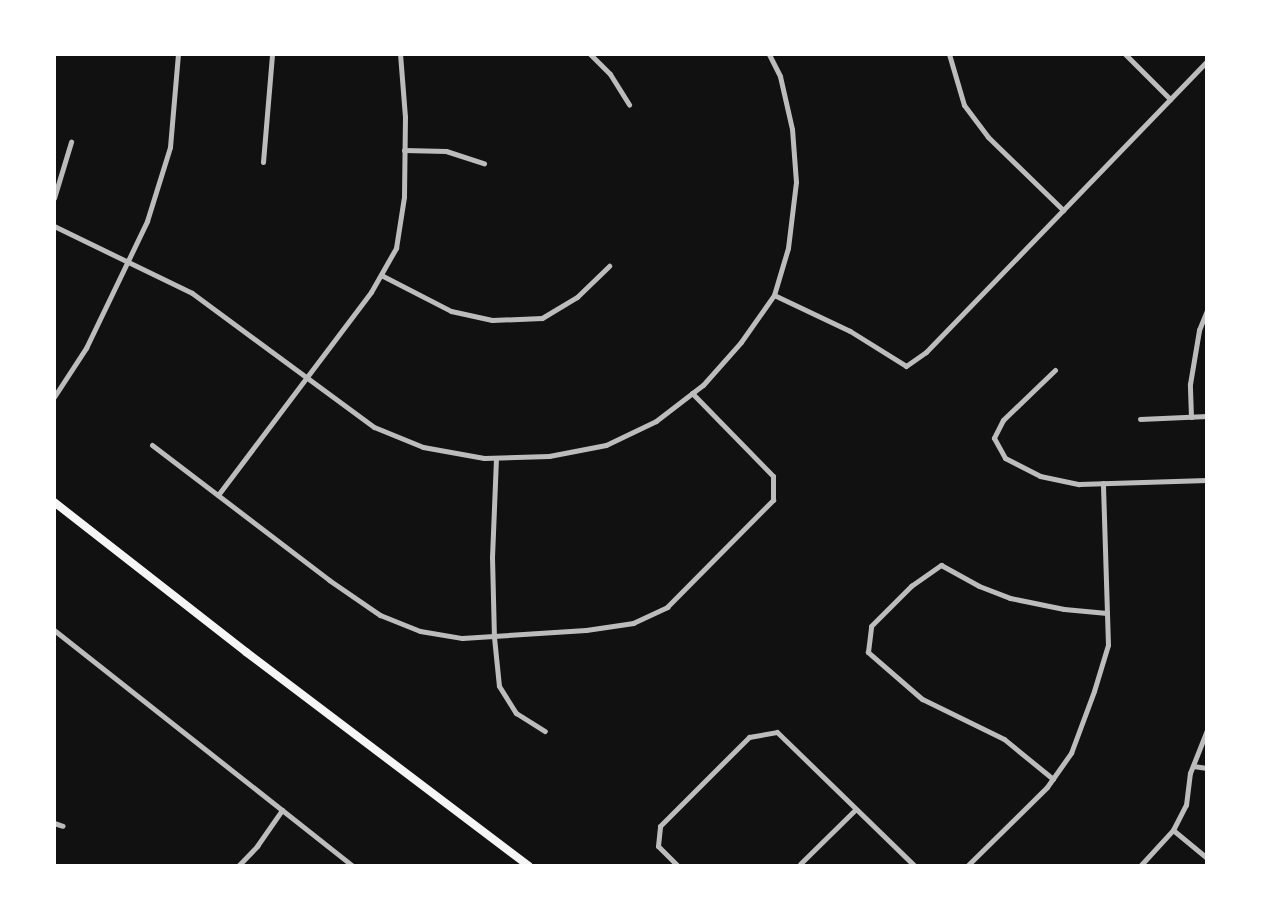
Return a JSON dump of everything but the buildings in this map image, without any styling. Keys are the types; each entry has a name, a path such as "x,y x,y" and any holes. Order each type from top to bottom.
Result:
{"main road":[{"path":"54,502 246,652 529,866"}],"street":[{"path":"54,397 86,348 147,221 170,147 178,54"},
{"path":"263,162 272,54"},
{"path":"218,495 381,275 396,248 404,197 401,54"},
{"path":"590,54 610,74 629,105"},
{"path":"54,226 192,293 374,427 424,447 496,458 549,456 606,445 656,421 692,393 741,342 774,295 788,248 796,183 792,129 780,76 769,54"},
{"path":"949,54 964,105 988,137 1063,210"},
{"path":"1125,54 1170,99"},
{"path":"774,295 850,331 906,366 926,352 1207,61"},
{"path":"54,198 71,142"},
{"path":"404,150 446,151 484,163"},
{"path":"381,275 451,311 492,320 542,318 577,297 609,266"},
{"path":"1191,417 1190,384 1199,330 1207,310"},
{"path":"1055,370 1003,420 994,438 1005,458 1041,477 1079,485 1207,480"},
{"path":"54,383 61,387"},
{"path":"152,445 329,580 380,615 420,631 462,638 586,630 633,623 667,607 774,500 773,476 692,393"},
{"path":"1140,419 1207,416"},
{"path":"496,458 492,556 494,637 499,686 516,713 545,731"},
{"path":"967,866 1052,779 1071,753 1094,691 1108,645 1103,483"},
{"path":"1052,779 1004,739 922,699 868,652 871,626 912,586 941,565 979,586 1010,598 1064,609 1107,613"},
{"path":"54,630 353,866"},
{"path":"1140,866 1173,830 1186,805 1193,766 1207,730"},
{"path":"678,866 658,846 660,826 749,737 777,732 915,866"},
{"path":"1193,766 1207,768"},
{"path":"800,864 856,809"},
{"path":"238,866 257,846 282,810"},
{"path":"54,823 63,826"},
{"path":"1173,830 1207,858"}]}
